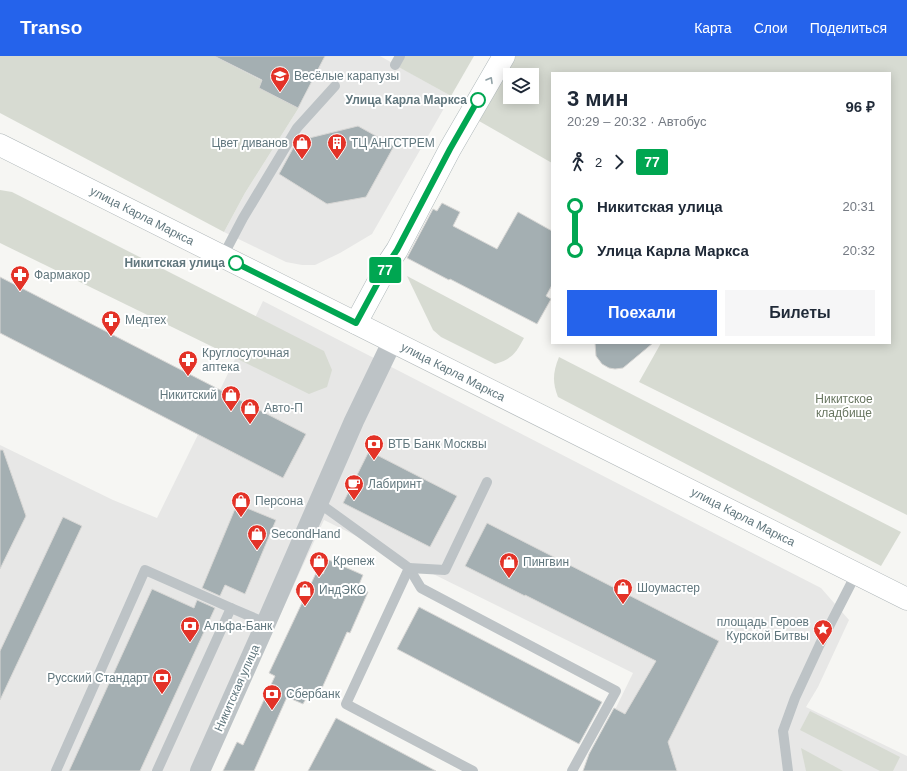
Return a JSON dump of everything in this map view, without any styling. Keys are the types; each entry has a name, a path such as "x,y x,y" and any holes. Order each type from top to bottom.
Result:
{"main road":[{"path":"356,323 397,250 450,149 504,56"},
{"name":"улица Карла Маркса","path":"0,145 907,599"}],"street":[{"name":"Никитская улица","path":"200,771 354,421 392,342"}],"lane":[{"path":"223,256 243,218 297,128 335,86"},
{"path":"409,568 445,570 487,482"},
{"path":"318,502 409,568 421,588 616,691 572,771"},
{"path":"409,568 346,704 473,771"},
{"path":"56,771 145,570 266,623"},
{"path":"788,771 783,731 794,698 856,574"},
{"path":"157,771 231,608"}],"shaded area":[{"path":"325,56 380,56 451,96 372,234 340,253 315,265 302,265 286,262 224,232 245,193 298,109"},
{"path":"263,301 821,588 849,620 818,687 806,707 907,756 907,771 585,771 633,673 324,520 208,771 0,771 0,445 113,500 157,518"}],"green space":[{"path":"0,56 214,56 302,101 245,193 224,232 0,113"},
{"path":"400,56 474,56 451,96 395,65"},
{"name":"Никитское кладбище","path":"516,56 907,56 907,515 639,382 660,344 891,344 891,72 551,72 551,162 479,121 503,79 503,104 539,104 539,68 509,68"},
{"path":"0,190 12,192 324,351 332,370 327,387 309,394 0,243"},
{"path":"407,276 524,338 510,358 495,364 441,337 433,330"},
{"path":"559,357 901,532 881,566 558,397 554,377 555,367"},
{"path":"810,711 900,757 893,771 880,771 800,730"},
{"path":"801,748 843,771 806,771"}],"building":[{"path":"214,56 325,56 298,108 259,88 262,80"},
{"name":"ТЦ АНГСТРЕМ","path":"358,126 394,146 366,197 327,204 279,174 297,141"},
{"path":"442,203 460,212 453,226 497,249 518,212 551,230 551,287 546,296 551,299 537,324 407,258 433,209 437,211"},
{"path":"0,277 306,434 283,478 0,333"},
{"path":"595,344 652,344 623,368 609,368 602,364 596,356"},
{"path":"0,450 3,450 26,516 0,569"},
{"path":"369,451 457,496 430,547 343,503"},
{"path":"237,504 276,520 245,594 225,585 220,596 202,588"},
{"path":"63,517 82,526 0,700 0,651"},
{"path":"487,523 719,641 668,742 677,771 583,771 589,754 614,708 625,714 656,661 465,566"},
{"path":"329,560 363,575 358,587 368,592 350,633 347,632 318,697 309,693 303,704 287,697 254,771 223,771 237,742 243,745 275,676 269,673 317,571 323,574"},
{"path":"152,589 194,608 197,600 215,608 140,771 69,771"},
{"path":"419,607 602,702 579,744 397,649"},
{"path":"336,718 436,771 308,771"}],"bus line":[{"name":"77","path":"236,263 356,323 478,100"}],"place":[{"name":"Весёлые карапузы","path":"280,93"},
{"name":"Улица Карла Маркса","path":"478,100"},
{"name":"Цвет диванов","path":"302,160"},
{"name":"ТЦ АНГСТРЕМ","path":"337,160"},
{"name":"Никитская улица","path":"236,263"},
{"name":"Фармакор","path":"20,292"},
{"name":"Медтех","path":"111,337"},
{"name":"Круглосуточная аптека","path":"188,377"},
{"name":"Никитский","path":"231,412"},
{"name":"Авто-П","path":"250,425"},
{"name":"ВТБ Банк Москвы","path":"374,461"},
{"name":"Лабиринт","path":"354,501"},
{"name":"Персона","path":"241,518"},
{"name":"SecondHand","path":"257,551"},
{"name":"Крепеж","path":"319,578"},
{"name":"Пингвин","path":"509,579"},
{"name":"Шоумастер","path":"623,605"},
{"name":"ИндЭКО","path":"305,607"},
{"name":"Альфа-Банк","path":"190,643"},
{"name":"площадь Героев Курской Битвы","path":"823,646"},
{"name":"Русский Стандарт","path":"162,695"},
{"name":"Сбербанк","path":"272,711"}]}
